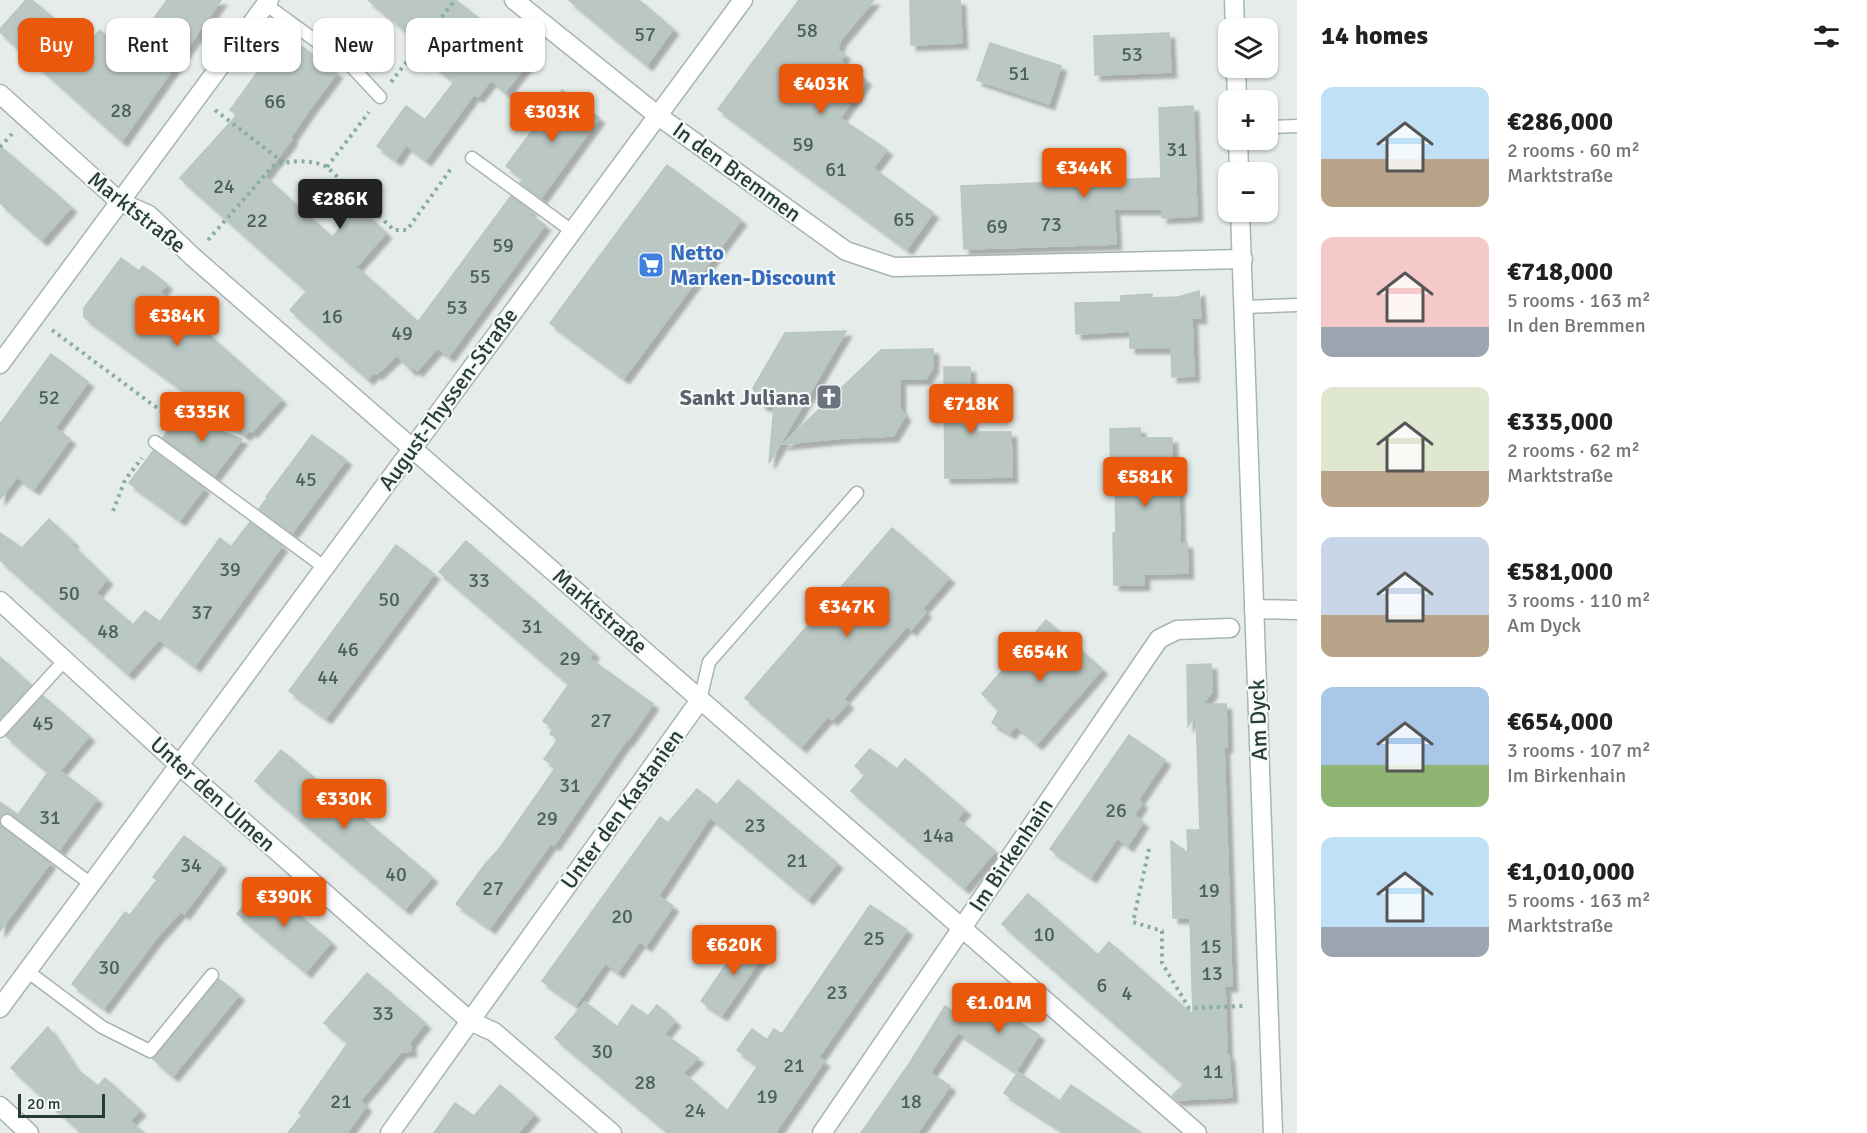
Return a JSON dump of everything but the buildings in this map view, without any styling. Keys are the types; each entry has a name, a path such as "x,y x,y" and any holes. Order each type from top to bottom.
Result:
{"street":[{"name":"In den Bremmen","path":"514,0 657,115 846,251 894,267 1243,259"},
{"name":"August-Thyssen-Straße","path":"0,1008 743,0"},
{"path":"1234,0 1235,18"},
{"path":"0,364 267,2"},
{"name":"Marktstraße","path":"0,94 120,202 149,215 194,257 1197,1133"},
{"name":"Am Dyck","path":"1241,222 1273,1133"},
{"name":"Unter den Ulmen","path":"0,601 179,765 470,1021 494,1032 612,1133"},
{"path":"1254,609 1297,610"},
{"name":"Im Birkenhain","path":"822,1133 1159,639 1177,630 1230,628"},
{"name":"Unter den Kastanien","path":"390,1133 700,700"},
{"path":"0,1106 29,1133"}],"lane":[{"path":"267,2 352,67 380,97"},
{"path":"1278,127 1297,126"},
{"path":"472,158 572,231"},
{"path":"1244,307 1297,305"},
{"path":"155,442 324,567"},
{"name":"Unter den Kastanien","path":"700,700 709,662 857,493"},
{"path":"0,731 65,660"},
{"path":"7,821 91,884"},
{"path":"27,971 102,1027 150,1051 212,975"}],"path":[{"path":"198,97 284,162"},
{"path":"194,257 273,166 284,162 318,163 327,167 394,230 406,230 458,161 472,158"},
{"path":"35,317 172,419 125,480 112,511"},
{"path":"1149,849 1133,922 1162,931 1162,963 1189,1008 1268,1005"}],"place":[{"name":"Netto Marken-Discount","path":"651,265"},
{"name":"Sankt Juliana","path":"829,397"}]}
